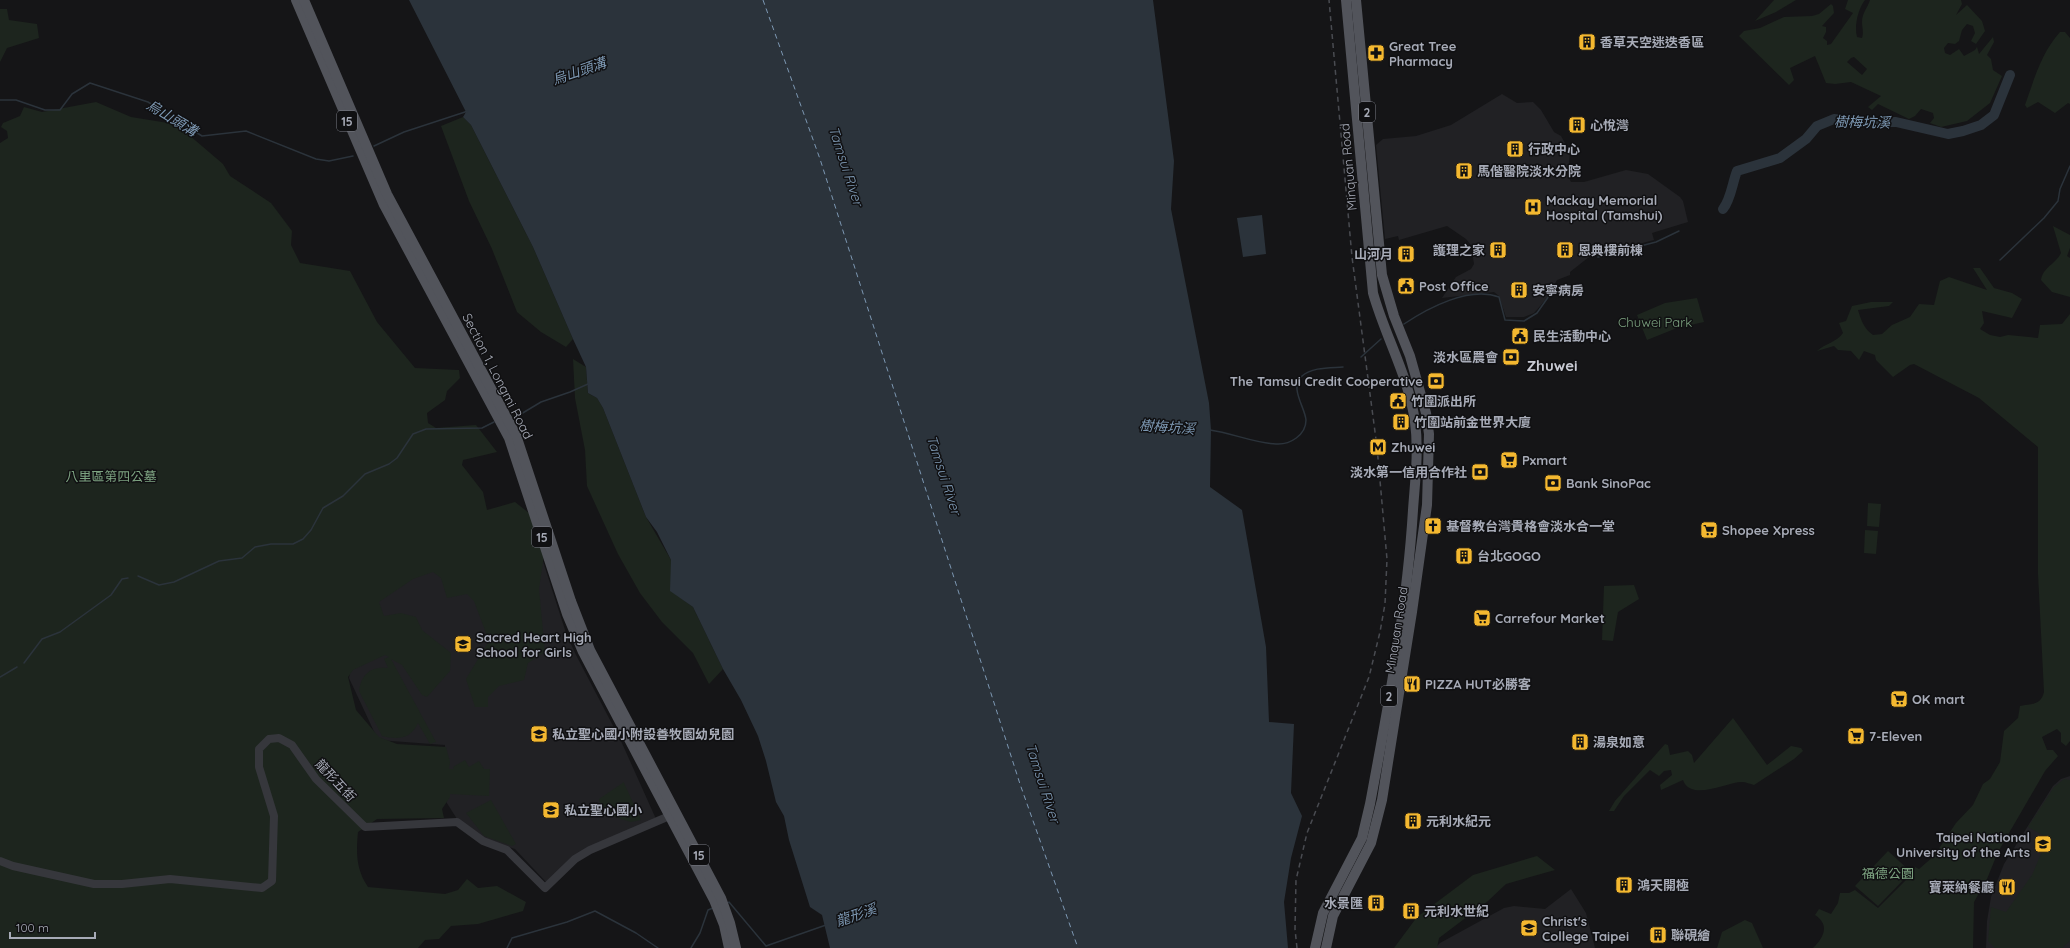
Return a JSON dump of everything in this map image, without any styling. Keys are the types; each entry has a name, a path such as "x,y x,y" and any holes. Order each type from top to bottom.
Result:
{"main road":[{"name":"15","path":"296,0 372,178 406,239"},
{"name":"15","path":"304,0 406,239"},
{"name":"Minquan Road","path":"1315,948 1323,913 1354,856 1365,825 1377,768 1410,559 1417,466 1416,434 1409,396 1388,334 1378,311 1371,270 1346,0"},
{"name":"Minquan Road","path":"1326,948 1333,916 1371,843 1382,800 1426,512 1429,467 1428,423 1422,394 1382,275 1356,0"},
{"name":"Section 1, Longmi Road","path":"406,239 509,438 557,583 587,651 718,899 736,948"},
{"name":"Section 1, Longmi Road","path":"727,924 729,948"}],"street":[{"name":"龍形五街","path":"0,861 13,866 94,884 122,884 170,879 262,888 272,881 274,816 259,767 259,749 269,739 279,738 292,745 316,779 365,827 457,822 483,841 507,850 545,888 575,859 590,850 673,814"}],"shaded area":[{"name":"Mackay Memorial Hospital (Tamshui)","path":"1502,94 1517,103 1533,102 1541,110 1554,132 1561,136 1570,152 1568,176 1571,182 1584,182 1626,170 1648,174 1680,197 1683,201 1688,222 1652,233 1654,240 1589,257 1570,272 1570,275 1557,280 1548,297 1534,313 1524,317 1506,317 1499,296 1494,292 1442,298 1456,277 1471,269 1474,264 1471,245 1466,239 1447,226 1399,240 1398,236 1385,239 1376,145 1383,139 1416,136 1451,125"},
{"name":"Sacred Heart High School for Girls","path":"540,552 566,633 621,741 656,819 588,848 546,882 515,849 487,840 457,819 445,800 445,745 378,740 349,678 366,578"},
{"name":"Taipei National University of the Arts","path":"2070,776 2070,948 1986,948 1987,921 1991,897 2004,864 2053,786 2061,779"},
{"name":"Christ's College Taipei","path":"1571,889 1586,913 1595,948 1435,948 1440,943 1504,908 1514,906 1545,909"}],"green space":[{"path":"1774,0 1796,0 1776,12 1755,21"},
{"path":"1848,0 1865,0 1860,8 1856,23 1857,37 1862,38 1862,19 1870,0 1961,0 1962,4 1956,15 1967,5 1982,21 1985,31 1976,44 1971,41 1975,33 1973,26 1967,24 1962,30 1959,41 1955,44 1948,43 1944,48 1945,53 1950,55 1959,49 1964,56 1975,50 1977,47 1979,54 1993,37 1994,42 1987,55 1991,59 1993,70 2002,76 1990,103 1967,121 1941,127 1930,123 1934,118 1933,113 1921,109 1915,116 1909,119 1878,104 1872,110 1868,107 1881,96 1851,82 1835,84 1826,83 1815,56 1790,68 1794,80 1789,85 1739,36 1744,31 1760,28 1784,17 1812,16 1819,14 1831,4 1833,6 1834,13 1822,26 1826,27 1826,32 1823,38 1827,41 1827,45 1831,44 1853,13 1845,9","holes":["1854,57 1867,69 1862,75 1847,62"]},
{"path":"0,9 7,9 9,20 37,24 39,38 7,48 0,62"},
{"path":"2060,32 2065,32 2070,38 2070,104 2068,103 2055,113 2038,102 2027,108 2025,105 2039,67 2053,40"},
{"name":"八里區第四公墓","path":"96,102 131,117 168,123 189,135 223,164 230,176 271,203 292,231 291,245 300,263 350,271 377,322 415,368 459,370 460,378 447,391 445,400 427,413 428,423 436,428 476,425 497,452 463,460 462,465 483,492 487,510 515,502 529,513 544,555 539,589 545,652 528,663 524,680 499,686 488,697 488,707 475,707 466,679 489,641 474,601 467,594 447,598 441,578 433,572 413,579 379,602 384,616 401,613 416,617 422,630 451,653 450,671 427,697 422,695 402,665 391,659 436,742 430,744 418,723 412,732 403,737 393,738 382,736 359,691 362,680 368,672 377,668 388,668 384,659 389,657 385,655 353,670 348,677 356,710 379,737 397,744 446,747 450,762 449,769 454,769 453,767 465,760 469,767 479,761 484,769 490,769 489,796 450,794 450,797 442,809 444,818 377,819 358,832 358,861 361,874 368,887 445,894 458,890 467,879 478,888 497,886 526,902 523,911 478,924 451,926 439,939 425,940 418,948 0,948 0,143 8,138 7,131 1,127 3,123 20,116 24,107 42,112"},
{"path":"463,117 471,125 533,247 573,339 566,347 541,332 517,312 492,249 469,201 441,126"},
{"path":"2053,226 2070,235 2070,248 2067,256 2070,258 2070,297 2052,292 2041,280 2044,272 2061,253"},
{"path":"1973,268 1980,268 1994,288 2012,293 2022,299 2012,318 1982,311 1984,323 1980,329 1990,335 2000,337 2008,335 2038,338 2040,325 2062,324 2070,314 2070,741 2066,746 2061,742 2061,733 2057,729 2042,737 2047,750 2053,750 2058,756 2045,771 1998,852 1987,879 1974,902 1973,948 1813,948 1820,940 1824,931 1823,923 1815,915 1819,909 1831,914 1838,903 1840,893 1849,893 1855,890 1878,908 1911,875 1915,867 1919,869 1934,856 1956,823 1973,805 1983,784 1990,779 2000,762 2004,731 2018,718 2020,706 2038,702 2043,696 2044,692 2038,574 2038,447 1979,398 1914,364 1910,365 1893,377 1876,360 1875,355 1864,351 1859,360 1851,351 1838,350 1834,346 1817,351 1841,336 1843,333 1839,323 1846,321 1852,306 1871,302 1893,302 1889,306 1858,310 1863,324 1870,333 1873,335 1882,334 1892,325 1910,317 1919,304 1934,305 1940,281 1949,277 1987,290"},
{"name":"Chuwei Park","path":"1697,298 1704,322 1677,328 1647,340 1637,315 1665,303"},
{"path":"573,359 586,367 588,393 597,398 603,408 646,517 671,560 671,591 693,607 723,669 709,684 693,653 662,622 640,593 618,554 587,486 585,450 575,398"},
{"path":"1868,503 1881,504 1879,527 1867,526"},
{"path":"1865,530 1878,531 1876,554 1864,553"},
{"path":"1634,585 1639,599 1618,612 1613,641 1602,640 1604,586"},
{"path":"1733,718 1767,765 1791,746 1801,748 1803,751 1794,759 1754,785 1742,782 1710,789 1693,790 1687,786 1683,780 1661,790 1660,785 1672,775 1671,770 1664,771 1659,776 1650,770 1624,796 1614,811 1609,811 1615,801 1665,744 1668,745 1670,755 1688,751 1692,755 1694,763"},
{"name":"Taipei National University of the Arts","path":"2064,779 2070,780 2070,941 2062,948 1995,948 1988,941 1991,907 2006,912 2032,875 2048,838 2028,827 2054,787"},
{"path":"624,782 641,820 631,822 602,813 599,799"},
{"path":"491,800 516,844 512,846 484,836 466,813"},
{"name":"福德公園","path":"1888,851 1911,872 1878,906 1855,886"},
{"path":"1537,856 1555,870 1506,884 1488,901 1439,938 1437,948 1394,948 1417,917 1473,875"},
{"path":"1745,920 1752,923 1763,948 1717,948 1722,932"}],"water":[{"name":"Tamsui River","path":"409,0 1153,0 1174,161 1171,209 1209,403 1211,430 1210,487 1242,510 1266,647 1269,722 1294,724 1291,793 1302,816 1291,858 1284,902 1288,948 830,948 822,915 810,907 789,840 784,816 776,802 758,736 693,607 670,591 671,560 657,532 646,517 603,408 597,398 588,393 586,367 533,247 471,125 463,117 466,112"},
{"path":"1262,215 1266,254 1243,257 1237,218"}],"waterway":[{"name":"樹梅坑溪","path":"1723,209 1730,196 1737,171 1780,158 1806,139 1817,126 1834,119 1858,122 1896,122 1948,134 1963,131 1981,125 1994,115 2010,75"},
{"name":"烏山頭溝","path":"0,100 16,100 45,110 60,110 72,94 90,83 148,102 202,136 246,131 316,159 329,161 353,156"},
{"name":"烏山頭溝","path":"374,146 404,132 468,111"},
{"path":"2000,260 2044,218 2058,201 2060,189 2070,166"},
{"name":"樹梅坑溪","path":"1598,257 1656,242 1679,231"},
{"name":"樹梅坑溪","path":"1404,324 1425,311 1449,300 1475,294 1487,294 1499,297 1505,320 1524,321 1537,313 1556,286"},
{"name":"樹梅坑溪","path":"1361,357 1381,339"},
{"name":"樹梅坑溪","path":"1210,430 1268,443 1281,444 1292,441 1303,430 1306,420 1297,392 1298,381 1302,376 1311,371 1321,368 1343,367"},
{"path":"516,417 541,402 588,384"},
{"path":"138,576 159,585 174,582 219,561 242,558 255,547 271,544 293,544 303,539 311,530 323,508 343,496 365,474 389,464 397,458 413,434 426,429 482,428 494,422"},
{"path":"24,663 42,639 60,632 111,595 122,579 128,578"},
{"path":"0,677 17,667"},
{"name":"龍形溪","path":"726,904 729,902 766,946 826,925"},
{"name":"龍形溪","path":"691,948 700,933 708,910 713,908"},
{"name":"龍形溪","path":"507,948 512,938 567,922 595,911 636,933 658,948"}],"ferry route":[{"path":"763,0 820,159 1020,784 1078,948"}],"railway":[{"path":"1297,948 1295,929 1296,880 1307,833 1369,677 1385,604 1387,559 1377,447 1352,257 1329,0"}],"place":[{"name":"香草天空迷迭香區","path":"1587,42"},
{"name":"Great Tree Pharmacy","path":"1376,53"},
{"name":"心悅灣","path":"1577,125"},
{"name":"行政中心","path":"1515,149"},
{"name":"馬偕醫院淡水分院","path":"1464,171"},
{"name":"Mackay Memorial Hospital (Tamshui)","path":"1533,207"},
{"name":"護理之家","path":"1498,250"},
{"name":"恩典樓前棟","path":"1565,250"},
{"name":"山河月","path":"1406,254"},
{"name":"Post Office","path":"1406,286"},
{"name":"安寧病房","path":"1519,290"},
{"name":"民生活動中心","path":"1520,336"},
{"name":"淡水區農會","path":"1511,357"},
{"name":"The Tamsui Credit Cooperative","path":"1436,381"},
{"name":"竹圍派出所","path":"1398,401"},
{"name":"竹圍站前金世界大廈","path":"1401,422"},
{"name":"Zhuwei","path":"1378,447"},
{"name":"Pxmart","path":"1509,460"},
{"name":"淡水第一信用合作社","path":"1480,472"},
{"name":"Bank SinoPac","path":"1553,483"},
{"name":"基督教台灣貴格會淡水合一堂","path":"1433,526"},
{"name":"Shopee Xpress","path":"1709,530"},
{"name":"台北GOGO","path":"1464,556"},
{"name":"Carrefour Market","path":"1482,618"},
{"name":"Sacred Heart High School for Girls","path":"463,644"},
{"name":"PIZZA HUT必勝客","path":"1412,684"},
{"name":"OK mart","path":"1899,699"},
{"name":"私立聖心國小附設善牧園幼兒園","path":"539,734"},
{"name":"7-Eleven","path":"1856,736"},
{"name":"湯泉如意","path":"1580,742"},
{"name":"私立聖心國小","path":"551,810"},
{"name":"元利水紀元","path":"1413,821"},
{"name":"Taipei National University of the Arts","path":"2043,844"},
{"name":"鴻天開極","path":"1624,885"},
{"name":"寶萊納餐廳","path":"2007,887"},
{"name":"水景匯","path":"1376,903"},
{"name":"元利水世紀","path":"1411,911"},
{"name":"Christ's College Taipei","path":"1529,928"},
{"name":"聯硯繪","path":"1658,935"}],"district":[{"name":"Zhuwei","path":"1552,365"}]}
